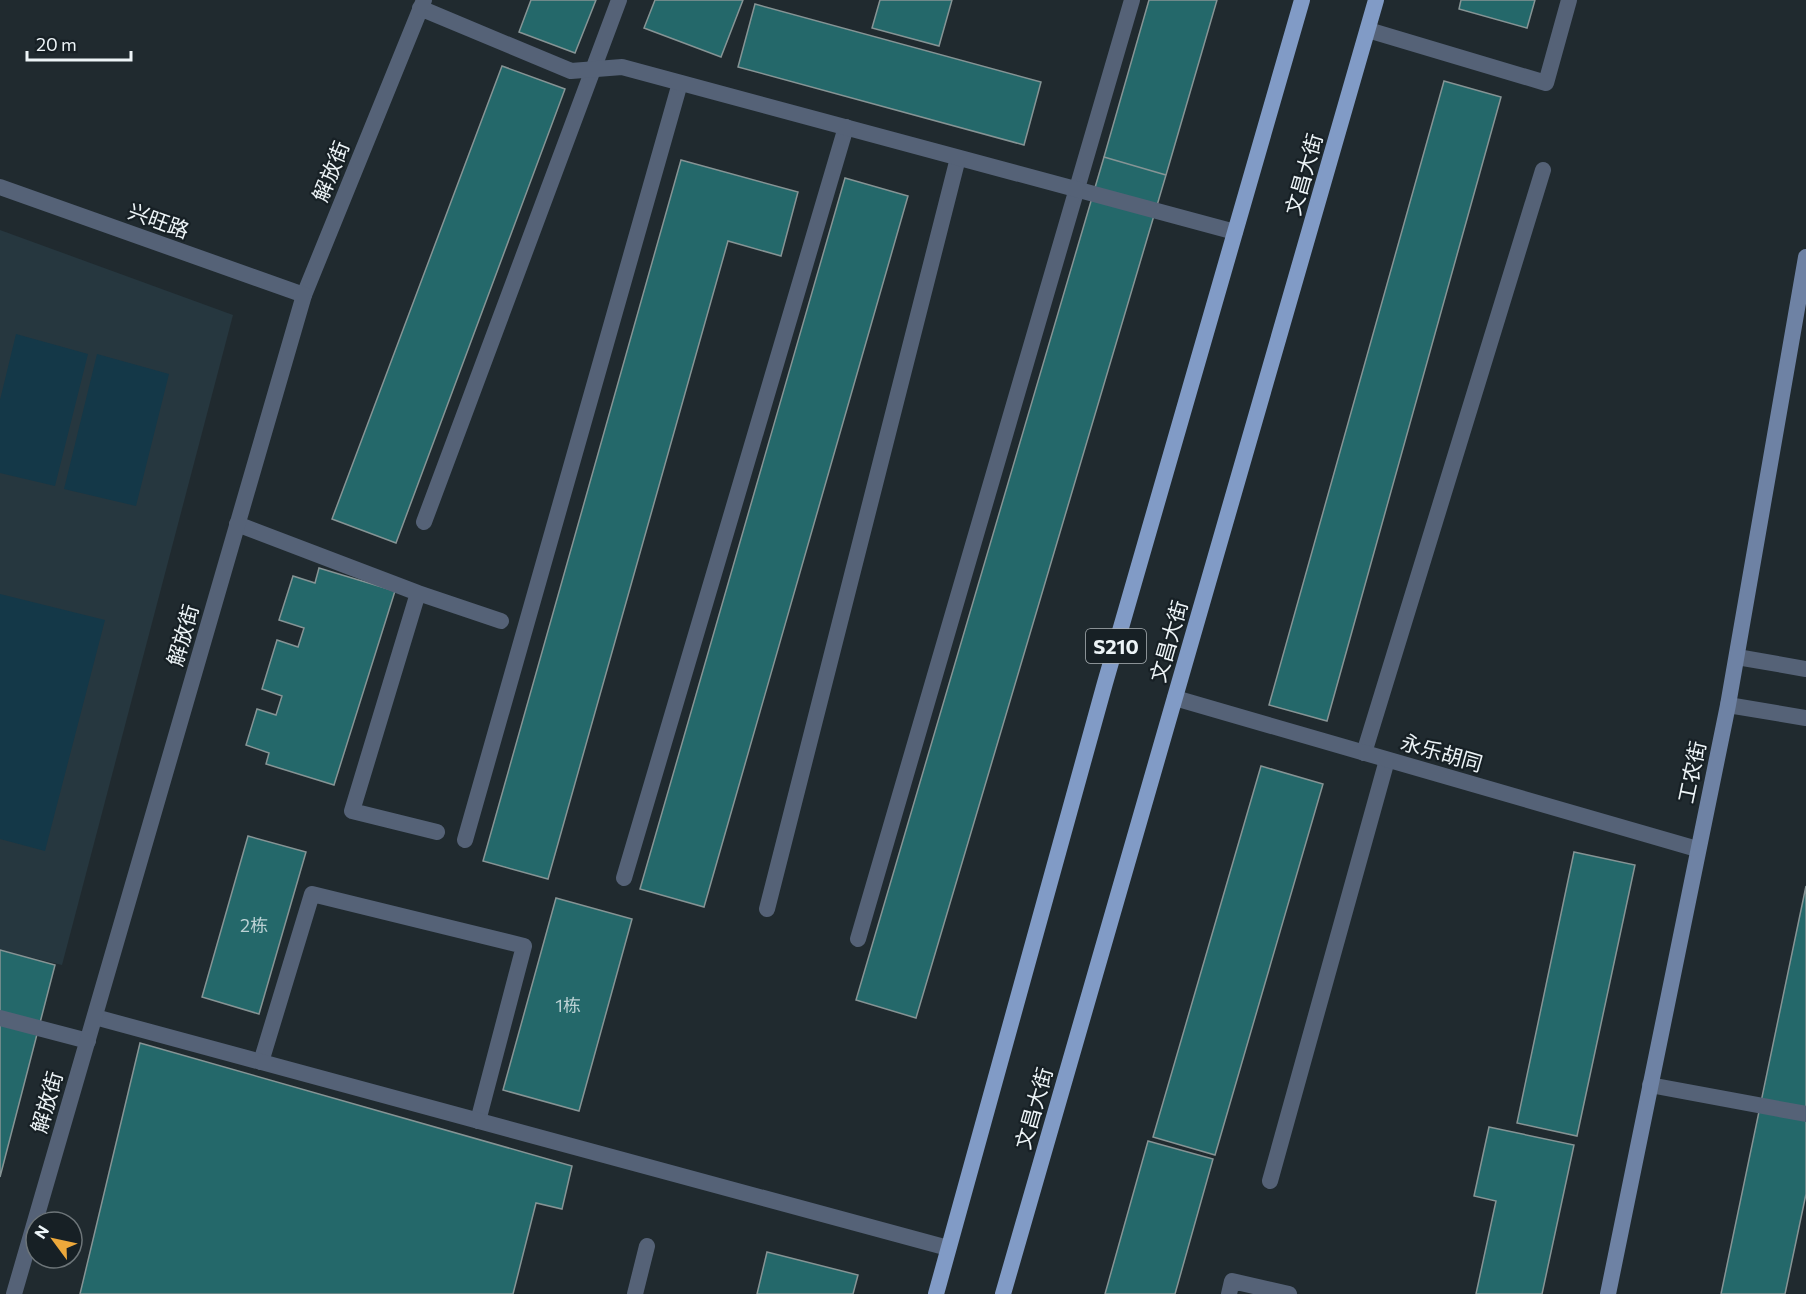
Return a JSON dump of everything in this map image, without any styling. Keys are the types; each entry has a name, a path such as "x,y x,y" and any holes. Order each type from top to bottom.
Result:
{"main road":[{"name":"文昌大街","path":"936,1294 1105,683 1302,0"},
{"name":"文昌大街","path":"1003,1294 1376,0"},
{"name":"工农街","path":"1608,1294 1728,705 1806,257"}],"street":[{"path":"424,522 620,0"},
{"path":"858,939 1132,0"},
{"path":"1368,30 1546,83 1569,0"},
{"path":"422,4 571,71 622,67 1235,232"},
{"name":"解放街","path":"14,1294 304,295 422,4"},
{"path":"465,840 680,82"},
{"path":"624,878 846,127"},
{"path":"766,909 958,158"},
{"path":"1364,753 1544,170"},
{"name":"兴旺路","path":"0,187 304,295"},
{"path":"237,524 418,593 501,621"},
{"path":"418,593 352,811 437,832"},
{"path":"1737,657 1806,669"},
{"name":"永乐胡同","path":"1175,698 1697,849"},
{"path":"1728,705 1806,718"},
{"path":"1270,1181 1387,760"},
{"path":"261,1062 312,894 524,946 478,1121"},
{"path":"94,1017 948,1248"},
{"path":"0,1018 87,1041"},
{"path":"1650,1085 1806,1114"},
{"path":"635,1294 647,1246"},
{"path":"1229,1294 1232,1281 1289,1294"}],"shaded area":[{"path":"0,230 233,315 62,965 0,950"},
{"path":"16,334 88,354 55,486 0,473 0,400"},
{"path":"97,354 169,374 136,506 64,489"},
{"path":"0,594 105,620 45,851 0,839"}],"building":[{"path":"531,0 596,0 575,53 519,32"},
{"path":"655,0 743,0 721,57 644,28"},
{"path":"880,0 952,0 939,46 872,28"},
{"path":"1149,0 1217,0 1166,175 1104,157"},
{"path":"1461,0 1535,0 1527,28 1459,9"},
{"path":"755,4 1041,82 1024,145 738,67"},
{"path":"502,66 565,89 396,543 332,519"},
{"path":"1444,81 1501,97 1327,721 1269,705"},
{"path":"1104,157 1166,175 916,1018 856,1000"},
{"path":"681,160 798,192 781,256 728,241 548,879 483,861"},
{"path":"845,178 908,196 704,907 640,889"},
{"path":"319,568 395,591 334,785 266,764 269,753 246,745 257,709 276,715 282,696 262,689 277,640 298,647 304,628 279,620 293,576 315,583"},
{"path":"1261,766 1323,784 1215,1155 1153,1137"},
{"path":"248,836 306,852 259,1014 202,997"},
{"path":"1574,852 1635,865 1577,1136 1517,1123"},
{"path":"1806,886 1806,1194 1785,1294 1721,1294"},
{"path":"556,898 632,919 579,1111 503,1090"},
{"path":"0,950 55,965 0,1177"},
{"path":"140,1043 572,1166 562,1209 536,1203 513,1294 80,1294"},
{"path":"1489,1127 1574,1145 1542,1294 1476,1294 1496,1201 1474,1196"},
{"path":"1148,1141 1213,1159 1175,1294 1105,1294"},
{"path":"767,1252 858,1275 853,1294 757,1294"}]}
